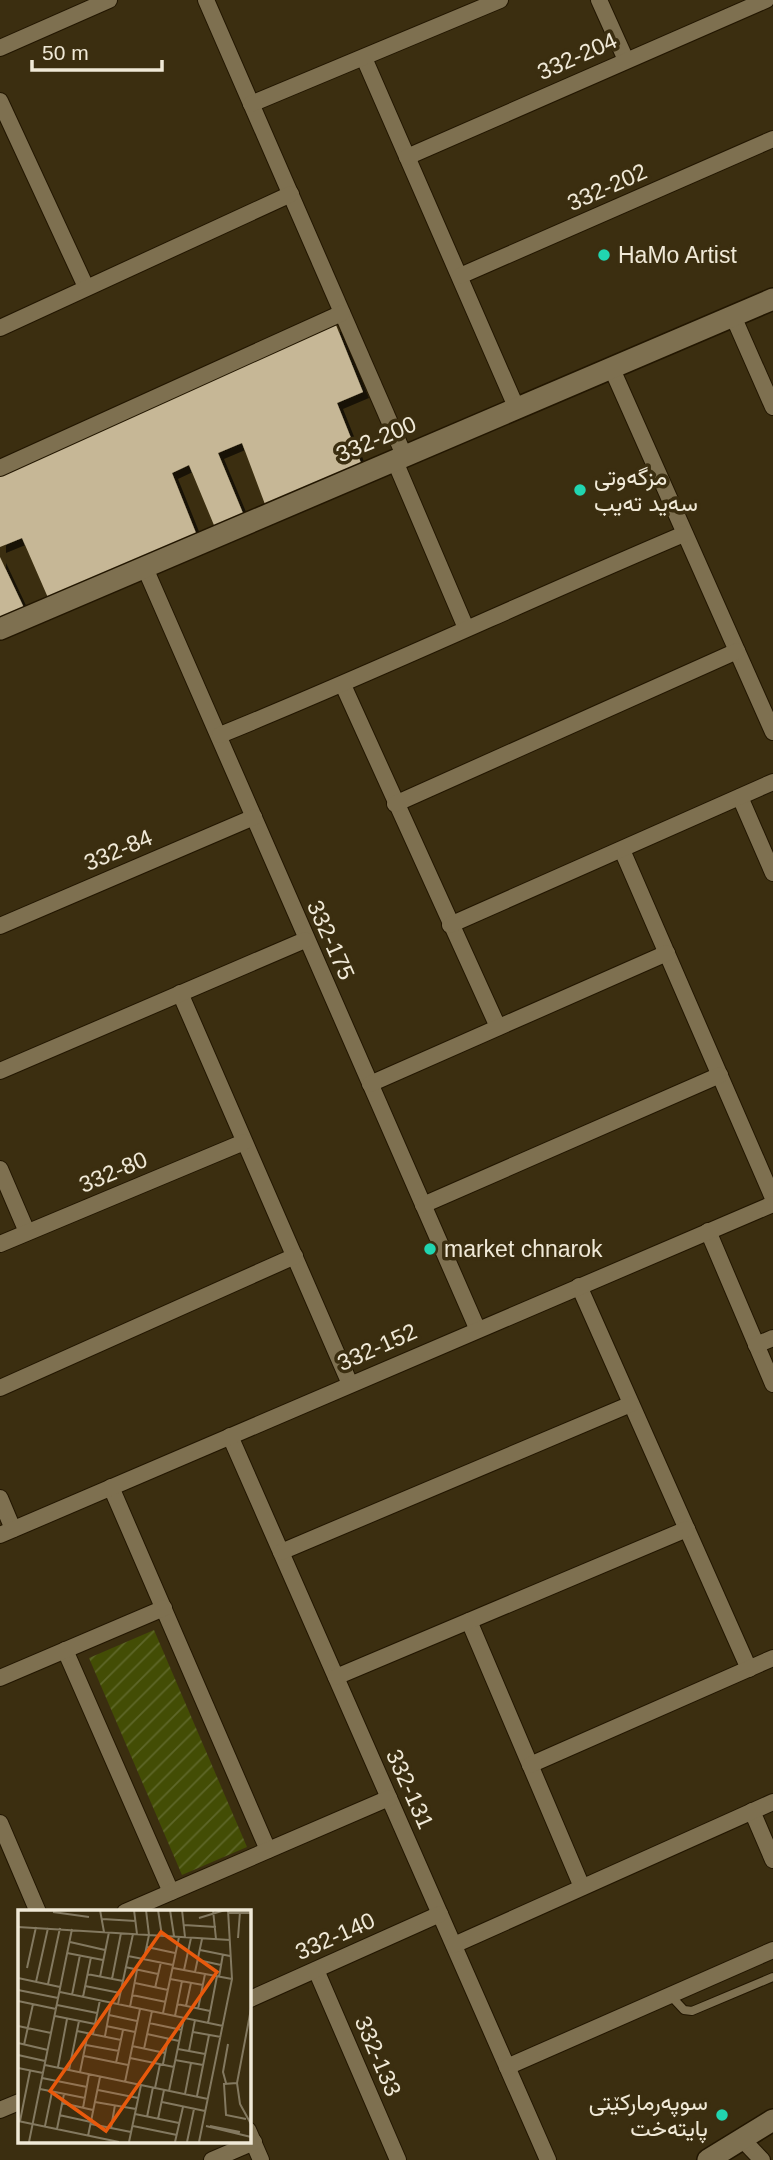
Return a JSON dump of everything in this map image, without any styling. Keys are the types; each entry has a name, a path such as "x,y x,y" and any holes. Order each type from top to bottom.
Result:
{"street":[{"path":"0,48 109,0"},
{"path":"206,0 342,313 466,628"},
{"path":"251,104 500,0"},
{"path":"599,0 626,60"},
{"name":"332-204","path":"408,157 626,60 742,4 766,0"},
{"path":"364,58 517,409"},
{"path":"0,101 86,287"},
{"name":"332-202","path":"460,276 773,139"},
{"path":"0,328 290,194"},
{"name":"332-200","path":"0,629 773,299"},
{"path":"0,468 342,313"},
{"path":"733,316 773,407"},
{"path":"612,369 773,732"},
{"path":"220,735 343,685 466,628 684,534"},
{"name":"332-175","path":"145,568 220,735 305,940 477,1328"},
{"path":"395,804 737,651"},
{"path":"343,685 498,1027"},
{"path":"450,925 773,782"},
{"path":"740,797 773,873"},
{"name":"332-84","path":"0,926 254,817"},
{"path":"622,850 773,1201"},
{"path":"0,1071 305,940"},
{"path":"370,1084 667,953"},
{"path":"180,993 350,1384"},
{"path":"423,1205 720,1075"},
{"name":"332-80","path":"0,1244 244,1142"},
{"path":"0,1169 27,1232"},
{"name":"332-152","path":"7,1532 773,1201"},
{"path":"708,1231 773,1384"},
{"path":"0,1388 295,1256"},
{"path":"579,1286 749,1669"},
{"path":"756,1345 773,1338"},
{"path":"281,1552 632,1404"},
{"name":"332-131","path":"230,1436 548,2160"},
{"path":"111,1487 268,1850"},
{"path":"0,1498 7,1532"},
{"path":"336,1676 687,1529"},
{"path":"0,1678 163,1608"},
{"path":"469,1621 582,1887"},
{"path":"65,1650 171,1892"},
{"path":"530,1765 773,1658"},
{"path":"130,1910 389,1798"},
{"path":"454,1945 773,1802"},
{"path":"752,1811 773,1860"},
{"path":"0,1824 37,1910"},
{"name":"332-140","path":"250,1999 440,1914"},
{"path":"507,2067 773,1950"},
{"name":"332-133","path":"316,1970 398,2160"},
{"path":"0,2110 18,2102"},
{"path":"708,2160 773,2120"},
{"path":"251,2136 261,2160"},
{"path":"742,2139 762,2160"},
{"path":"212,2160 241,2142"}],"lane":[{"path":"670,1995 684,2010 692,2011 773,1976"}],"green space":[{"path":"154,1630 247,1847 182,1875 89,1658"}],"building":[{"path":"336,325 363,392 337,403 363,468 266,507 242,443 218,453 245,518 216,530 189,465 172,473 198,538 49,600 22,538 0,547 0,474"},
{"path":"0,557 25,610 0,621"}],"place":[{"name":"HaMo Artist","path":"604,255"},
{"name":"مزگەوتی سەید تەیب","path":"580,490"},
{"name":"market chnarok","path":"430,1249"},
{"name":"سوپەرمارکێتی پایتەخت","path":"722,2115"}]}
